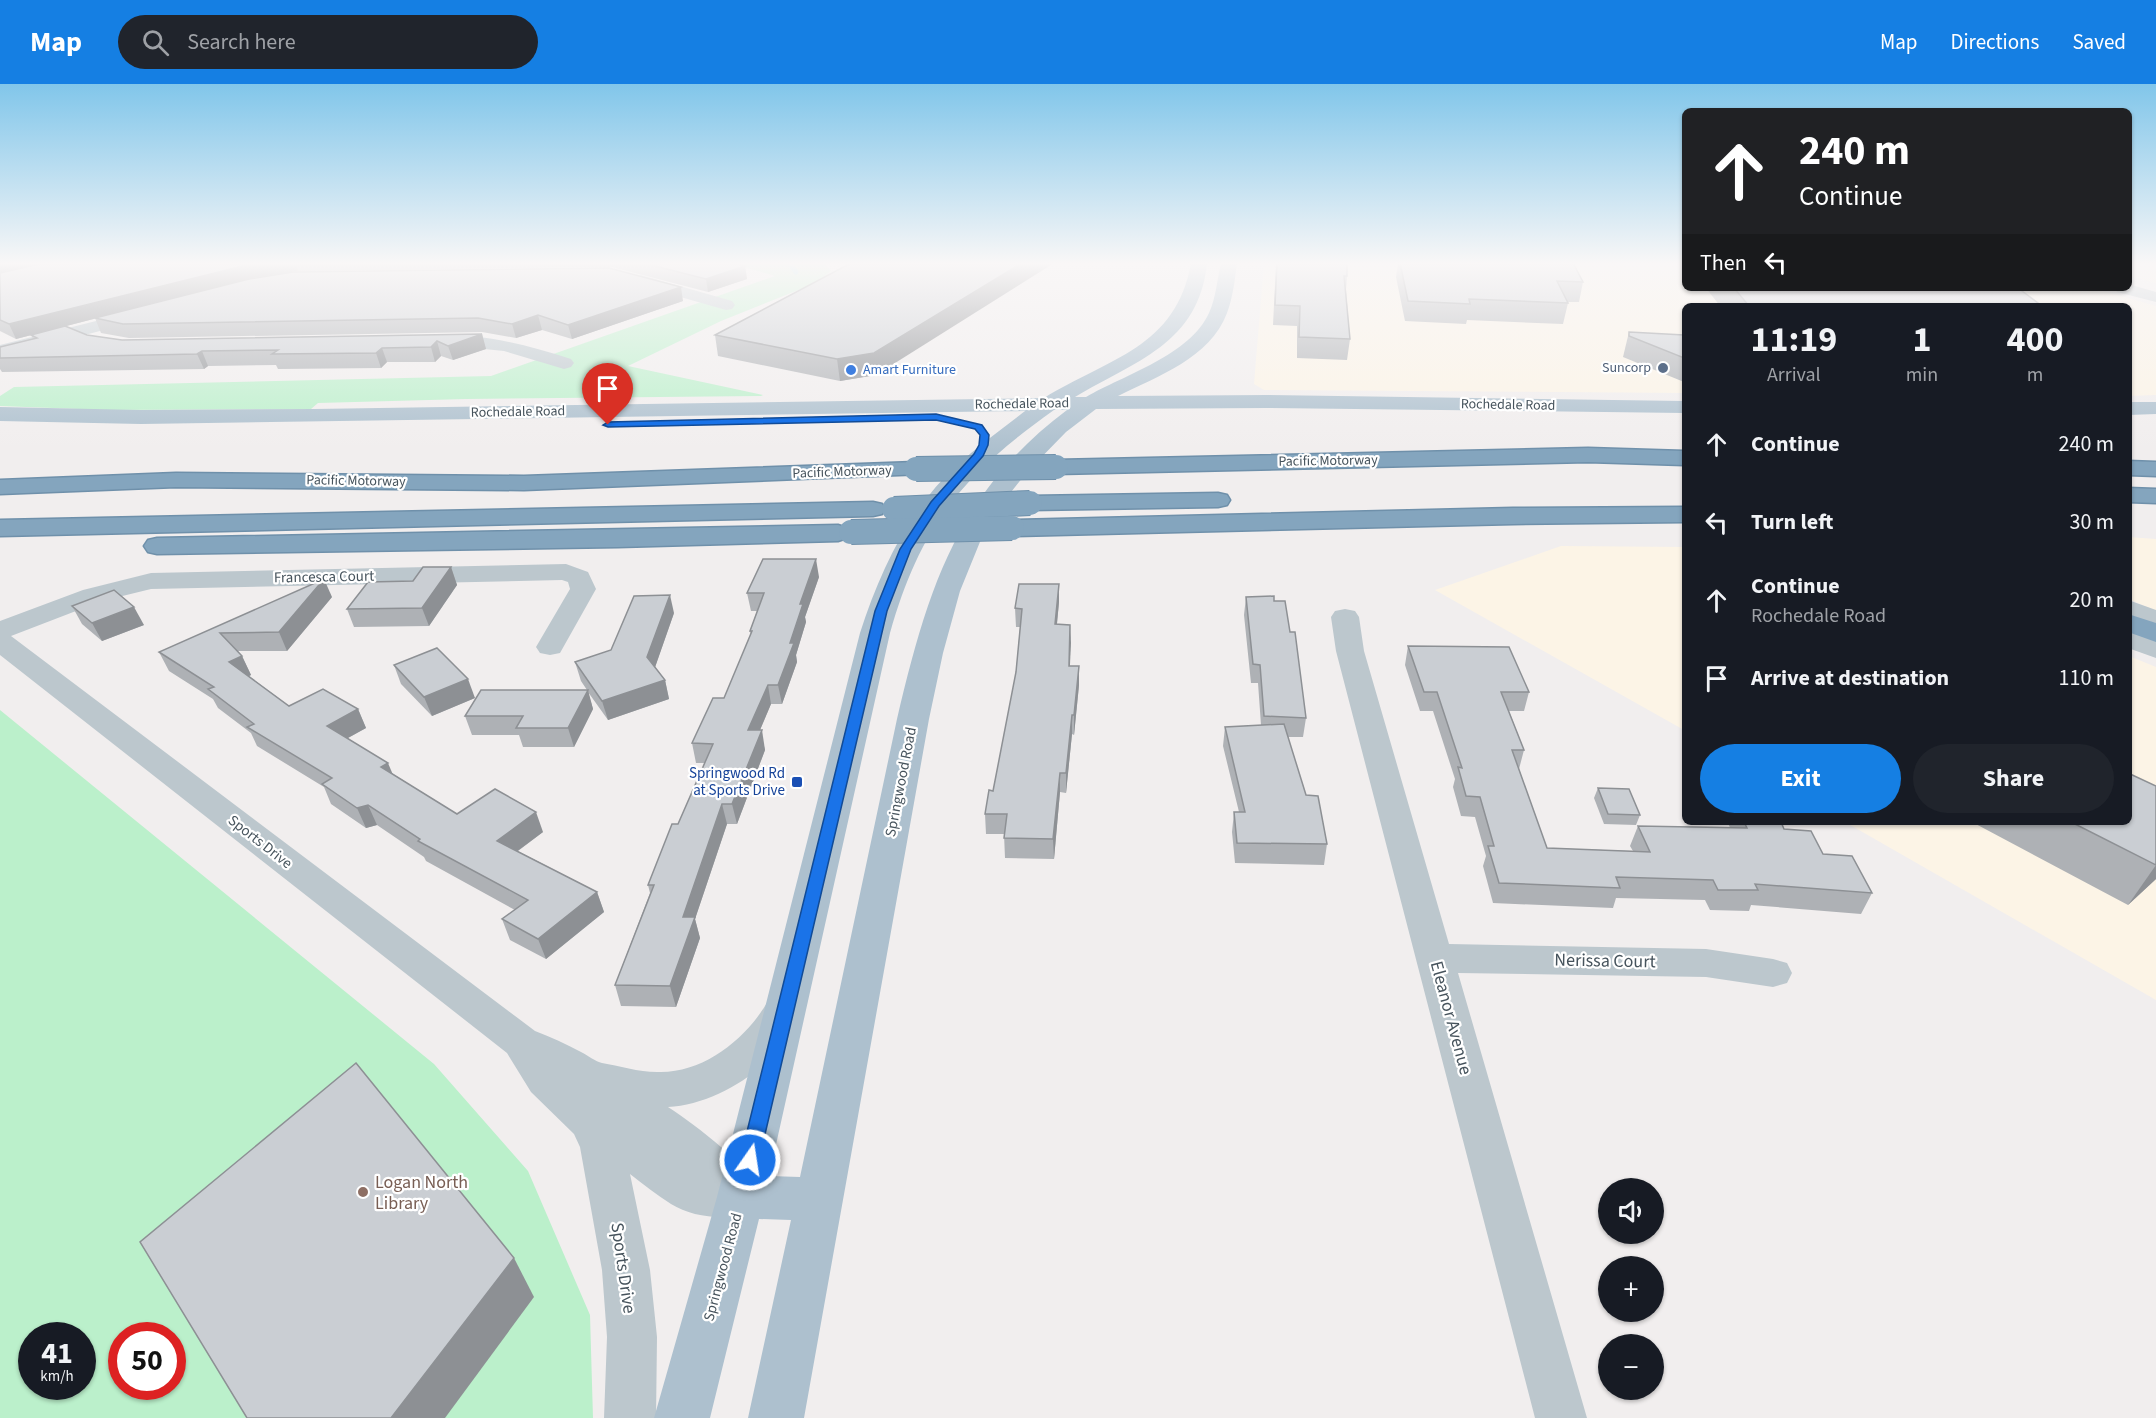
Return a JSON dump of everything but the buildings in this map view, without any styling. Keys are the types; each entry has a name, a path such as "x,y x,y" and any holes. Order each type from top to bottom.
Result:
{"highway":[{"name":"Pacific Motorway","path":"0,487 176,480 524,483 916,469 1588,455 1682,458"},
{"path":"2132,468 2156,469"},
{"path":"0,528 1030,504 1682,493"},
{"path":"2132,495 2156,496"},
{"path":"0,546 228,546 618,540 1513,516 1682,515"},
{"path":"2132,624 2156,633"}],"main road":[{"name":"Springwood Road","path":"682,1418 741,1197 881,611 905,549 935,504 964,472 1062,409 1114,368 1143,353 1174,325"},
{"name":"Springwood Road","path":"776,1418 913,719 935,621 964,542 1009,478 1035,449 1062,409 1167,362 1196,342 1209,325"},
{"path":"1188,348 1187,357 1180,372 1181,380 1189,388 1207,396 1233,400"},
{"path":"1053,379 1114,368"},
{"path":"872,407 1024,384"},
{"name":"Rochedale Road","path":"0,434 109,434 936,417 1233,400 1682,407"},
{"name":"Rochedale Road","path":"0,414 164,417 872,407 1682,419"},
{"path":"2132,409 2156,408"},
{"path":"936,417 981,430 981,451 964,472"},
{"path":"2132,423 2156,422"},
{"name":"Sports Drive","path":"741,1197 820,1199"}],"street":[{"path":"0,351 99,325"},
{"path":"74,332 100,343"},
{"path":"426,340 482,340 511,345 564,363"},
{"name":"Francesca Court","path":"0,631 98,593 120,586 151,581 566,572 579,578 583,589 550,646"},
{"path":"2132,610 2156,620"},
{"name":"Eleanor Avenue","path":"1345,616 1350,651 1561,1418"},
{"path":"2132,640 2156,650"},
{"name":"Sports Drive","path":"0,641 521,1042 580,1071 677,1136 741,1197"},
{"name":"Nerissa Court","path":"1435,958 1706,963 1773,973"},
{"path":"580,1071 597,1078 659,1090 682,1088 703,1081 729,1066 760,1042 779,1019 788,996"},
{"name":"Sports Drive","path":"521,1042 546,1080 591,1122 689,1191 724,1197 741,1197"},
{"name":"Sports Drive","path":"591,1122 602,1147 626,1270 632,1337 630,1418"}],"shaded area":[{"path":"1259,325 1682,325 1682,393 1264,390 1254,384"},
{"path":"2132,325 2156,325 2156,395 2132,396"},
{"path":"2132,537 2156,539 2156,611 2132,600"},
{"path":"1561,546 1682,547 1682,729 1435,590"},
{"path":"2132,657 2156,667 2156,1000 1850,825 2132,825"}],"green space":[{"path":"635,325 712,325 628,366 763,395 318,403 311,409 106,410 0,406 0,396 14,387 491,376"},
{"path":"0,710 434,1064 528,1171 590,1315 593,1418 0,1418"}],"place":[{"name":"Suncorp","path":"1663,368"},
{"name":"Amart Furniture","path":"851,370"},
{"name":"Springwood Rd at Sports Drive","path":"797,782"},
{"name":"Logan North Library","path":"363,1192"}],"route":[{"path":"608,425 936,417 978,427 984,433 985,438 978,456 935,504 905,549 881,611 750,1160"}]}
